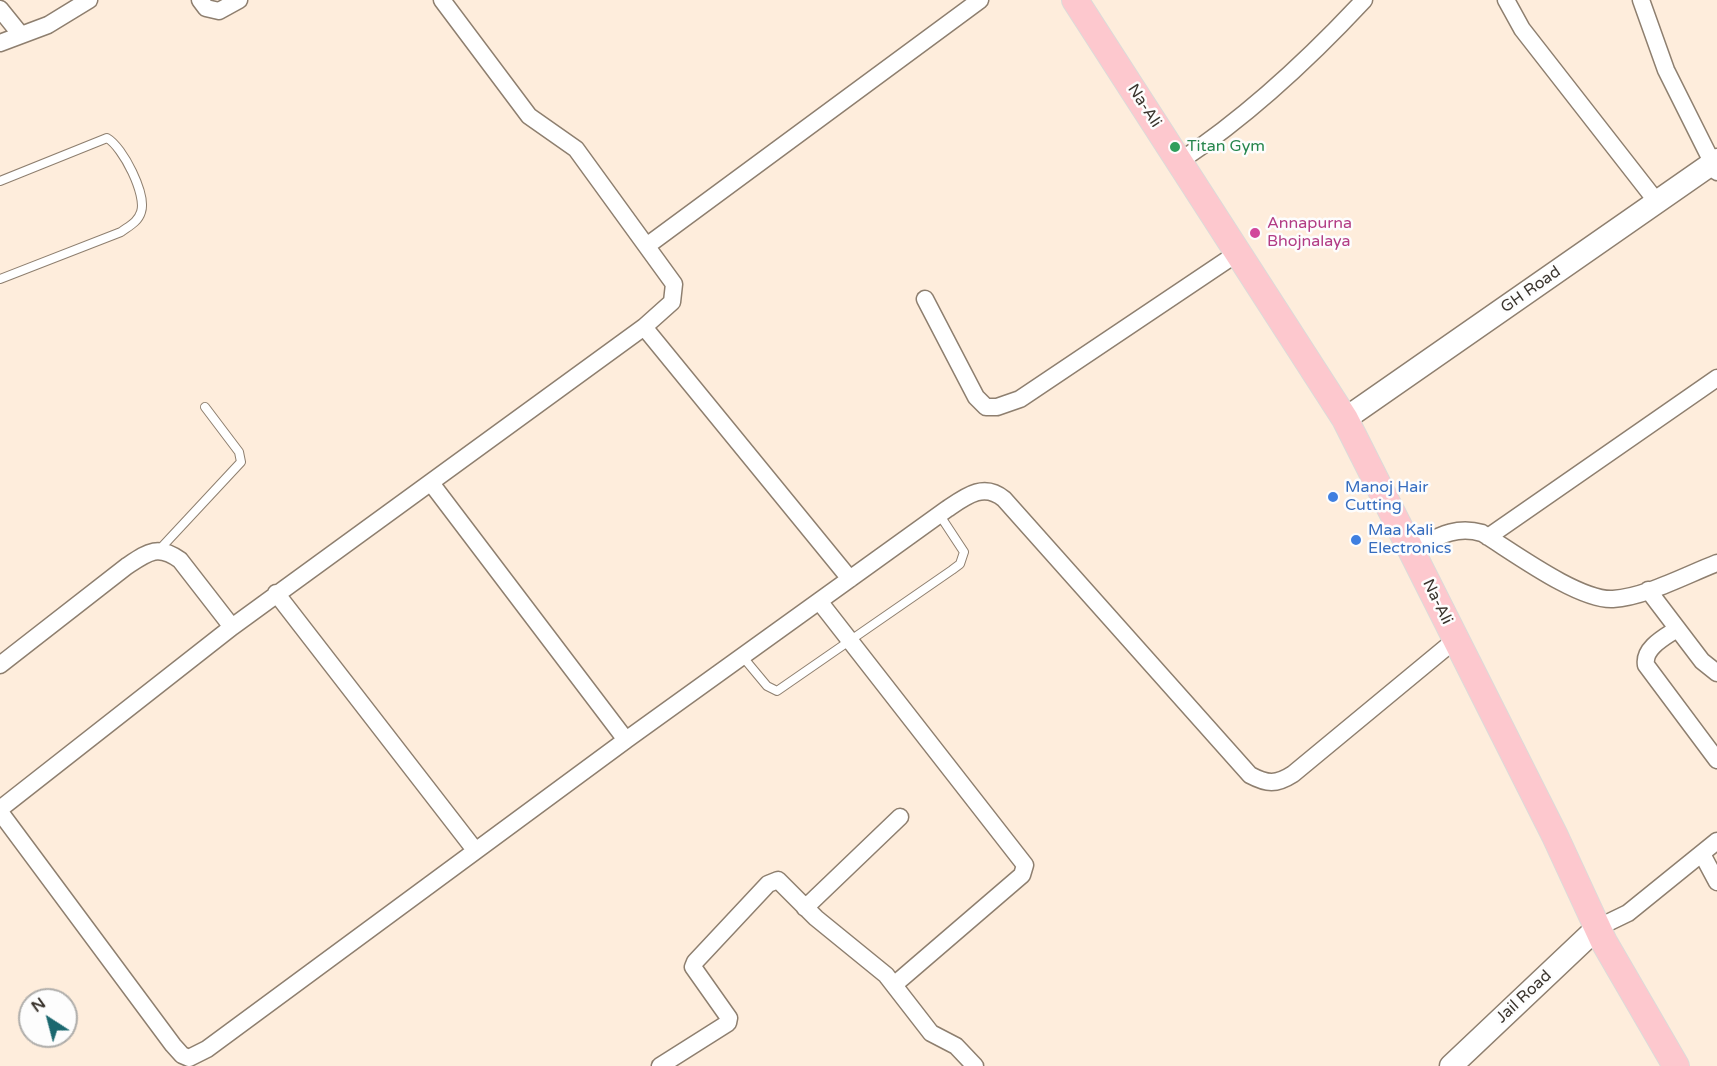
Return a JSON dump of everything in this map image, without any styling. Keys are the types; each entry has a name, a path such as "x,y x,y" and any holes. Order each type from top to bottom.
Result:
{"main road":[{"name":"Na-Ali","path":"1075,0 1345,419 1555,836 1597,928 1676,1066"}],"street":[{"path":"0,43 48,25 89,0"},
{"path":"200,0 206,8 212,11 219,11 239,0"},
{"path":"442,0 522,108 539,124 567,140 576,148 648,245 674,284 675,291 672,302 644,327 276,593 2,818 173,1045 189,1058 207,1049 475,850 939,514 981,490 994,491 1250,775 1264,783 1279,783 1293,774 1455,640"},
{"path":"648,245 980,0"},
{"path":"1180,161 1233,124 1261,101 1364,0"},
{"path":"1506,0 1522,29 1657,202"},
{"path":"1641,0 1666,70 1715,165"},
{"path":"0,9 21,35"},
{"name":"GH Road","path":"1345,419 1657,202 1715,165"},
{"path":"925,299 976,397 987,407 997,407 1020,399 1071,367 1239,252"},
{"path":"644,327 850,579"},
{"path":"1488,537 1717,378"},
{"path":"430,483 626,740"},
{"path":"1411,550 1455,530 1472,530 1589,596 1611,599 1648,590 1717,563"},
{"path":"0,665 128,566 144,555 159,550 169,552 180,560 232,627"},
{"path":"1648,590 1702,661 1717,673"},
{"path":"276,593 475,850"},
{"path":"819,601 1025,865 1022,875 894,985"},
{"path":"1677,629 1650,649 1646,655 1646,665 1717,760"},
{"path":"805,908 900,818"},
{"path":"1597,928 1628,913 1717,841"},
{"path":"1702,854 1717,882"},
{"path":"660,1066 728,1023 729,1018 693,967 698,956 774,881 778,880 805,908 877,967 894,985 925,1027 956,1046 975,1066"},
{"name":"Jail Road","path":"1451,1066 1597,928"}],"lane":[{"path":"0,181 107,138 115,142 124,153 143,201 137,221 121,232 0,279"},
{"path":"159,550 241,462 239,452 205,407"},
{"path":"742,656 767,686 777,691 960,564 964,552 939,514"}],"place":[{"name":"Titan Gym","path":"1175,147"},
{"name":"Annapurna Bhojnalaya","path":"1255,233"},
{"name":"Manoj Hair Cutting","path":"1333,497"},
{"name":"Maa Kali Electronics","path":"1356,540"}]}
